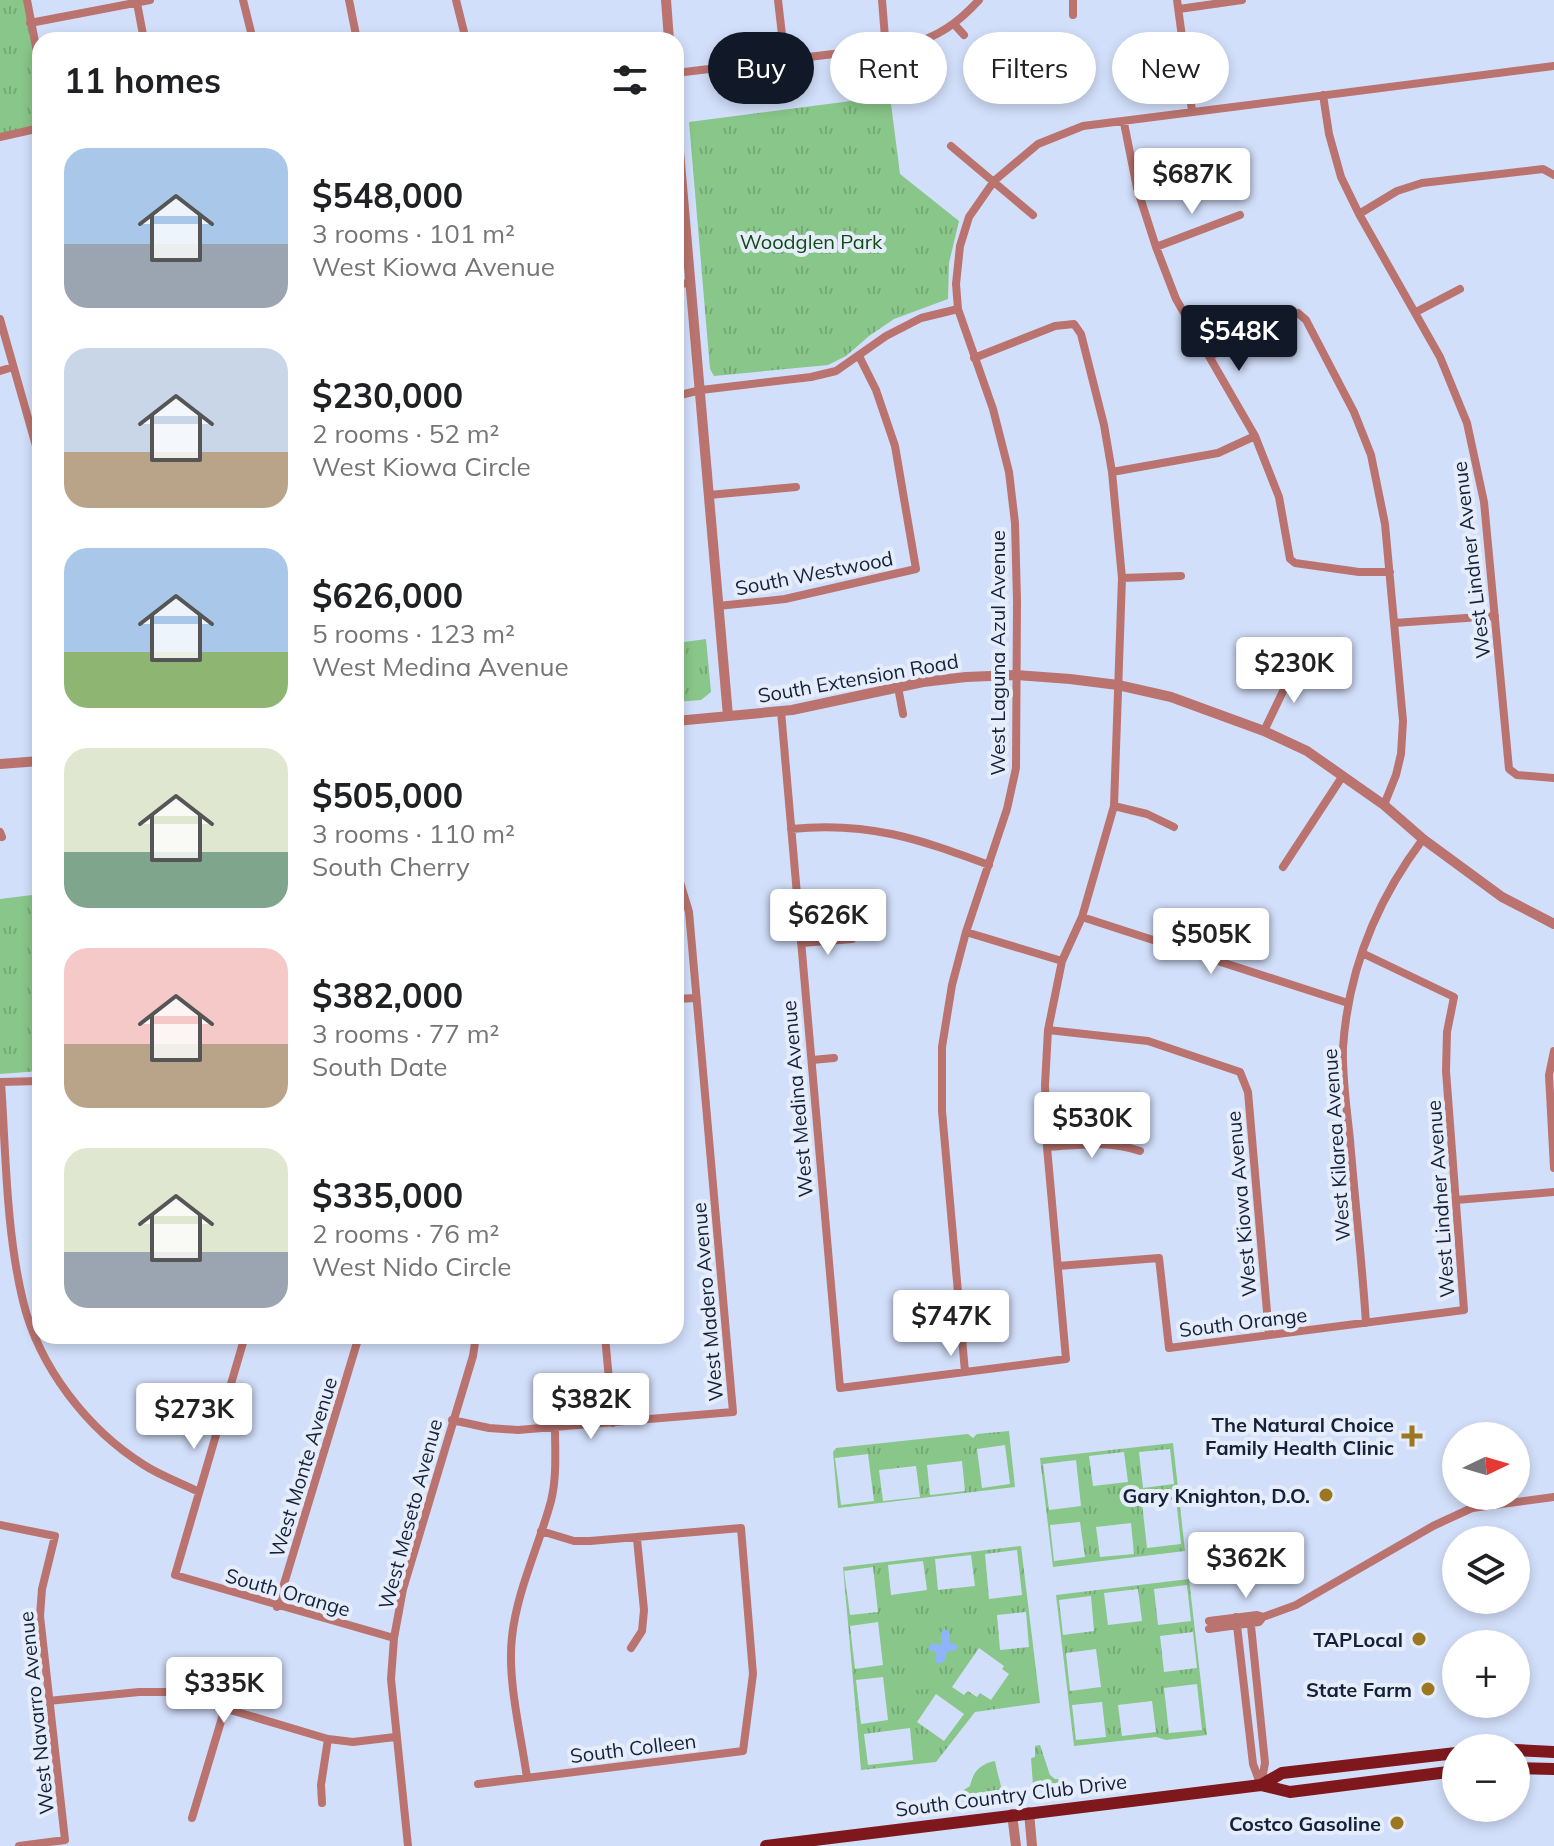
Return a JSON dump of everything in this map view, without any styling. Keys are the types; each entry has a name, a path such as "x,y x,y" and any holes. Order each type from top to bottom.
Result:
{"main road":[{"path":"1530,1751 1554,1752"},
{"name":"South Country Club Drive","path":"1261,1785 1282,1773 1442,1755"},
{"path":"1530,1768 1554,1769"},
{"name":"South Country Club Drive","path":"766,1846 1261,1785 1290,1792 1442,1773"}],"street":[{"path":"27,0 32,32"},
{"path":"30,23 150,0"},
{"path":"243,0 251,32"},
{"path":"349,0 355,32"},
{"path":"456,0 464,32"},
{"path":"666,0 668,32"},
{"path":"778,0 782,32"},
{"path":"882,0 885,32"},
{"path":"942,32 979,0"},
{"path":"1073,0 1073,15"},
{"path":"1192,111 1178,4 1242,0"},
{"path":"137,3 142,32"},
{"path":"954,24 963,34"},
{"name":"West Laguna Azul Avenue","path":"965,1372 942,1111 942,1047 952,985 966,932 1007,809 1016,768 1017,586 1015,523 1009,472 993,409 958,309 956,284 960,246 969,217 994,181 1038,144 1083,126 1554,66"},
{"path":"684,72 708,69"},
{"name":"West Lindner Avenue","path":"1323,95 1329,134 1341,177 1416,312 1455,391 1473,448 1484,502 1509,769 1517,775 1554,778"},
{"path":"1124,123 1137,188 1156,247 1176,299 1255,436 1279,497 1290,559 1295,563 1345,571 1390,572"},
{"path":"0,137 32,130"},
{"path":"951,146 1033,215"},
{"path":"1359,214 1397,191 1422,183 1543,169 1554,174"},
{"path":"1156,247 1240,215"},
{"path":"684,218 728,716"},
{"path":"684,283 691,283"},
{"path":"1416,312 1460,289"},
{"path":"684,394 836,371 886,336 921,318 958,309"},
{"path":"1211,356 1288,311 1298,313 1306,320 1349,401 1371,455 1385,524 1403,721 1401,754 1384,805"},
{"path":"0,319 32,432"},
{"path":"965,1372 1066,1359 1047,1147 1045,1085 1048,1030 1062,961 1082,917 1114,806 1122,578 1112,472 1104,425 1081,334 1074,324 1055,326 974,358"},
{"name":"South Westwood","path":"718,606 785,599 916,569 895,446 876,390 859,356"},
{"path":"0,371 13,367"},
{"path":"1112,472 1218,453 1255,436"},
{"path":"709,495 796,487"},
{"path":"1122,578 1181,576"},
{"path":"1394,623 1495,616"},
{"path":"1264,731 1285,687 1288,667"},
{"name":"South Extension Road","path":"684,720 781,711 898,687 966,677 1015,675 1118,685 1171,697 1264,731 1307,751 1384,805 1423,839 1502,897 1554,924"},
{"path":"898,687 903,714"},
{"name":"West Medina Avenue","path":"781,711 840,1388 965,1372"},
{"path":"0,764 32,762"},
{"path":"1283,867 1342,777"},
{"path":"1114,806 1147,814 1174,827"},
{"path":"791,829 826,827 877,830 927,842 989,865"},
{"name":"West Kilarea Avenue","path":"1366,1323 1343,1050 1348,1003 1362,953 1381,906 1403,865 1423,839"},
{"name":"West Madero Avenue","path":"613,1423 733,1412 689,912 684,896"},
{"path":"1082,917 1348,1003"},
{"path":"966,932 1062,961"},
{"path":"801,943 852,939"},
{"name":"West Lindner Avenue","path":"1362,953 1454,997 1447,1032 1446,1071 1464,1310"},
{"path":"684,999 696,998"},
{"name":"West Kiowa Avenue","path":"1048,1030 1148,1041 1240,1072 1248,1092 1269,1335"},
{"path":"1554,1051 1549,1075 1554,1168"},
{"path":"812,1060 834,1058"},
{"path":"32,1081 0,1082 14,1253 24,1304 32,1325"},
{"path":"1047,1147 1101,1143 1125,1145 1140,1151"},
{"path":"1456,1200 1554,1192"},
{"name":"South Orange","path":"1058,1266 1159,1258 1169,1348 1464,1310"},
{"path":"40,1344 71,1399 108,1439 145,1466 199,1492 243,1344"},
{"name":"West Monte Avenue","path":"277,1607 357,1344"},
{"name":"West Meseto Avenue","path":"408,1846 391,1679 394,1638 403,1589 475,1344"},
{"path":"452,1420 518,1430 613,1423 606,1344"},
{"path":"527,1778 512,1670 512,1639 518,1604 551,1500 556,1470 555,1427"},
{"name":"South Orange","path":"199,1492 175,1575 277,1607 394,1638"},
{"path":"1209,1625 1263,1617 1296,1605 1433,1526 1472,1508 1554,1497"},
{"name":"West Navarro Avenue","path":"0,1525 55,1536 42,1589 40,1616 65,1840 19,1846"},
{"name":"South Colleen","path":"478,1784 743,1751 753,1674 741,1528 637,1539"},
{"path":"541,1531 574,1541 637,1539 644,1610 642,1631 631,1648"},
{"path":"1250,1619 1265,1763 1261,1785"},
{"path":"1236,1621 1253,1764 1261,1785"},
{"path":"48,1701 170,1692 328,1739 353,1742 395,1737"},
{"path":"192,1818 225,1708"},
{"path":"322,1803 321,1785 328,1739"},
{"path":"1029,1812 1032,1846"},
{"path":"1012,1814 1016,1846"}],"green space":[{"path":"0,0 27,0 33,32 32,130 0,137"},
{"name":"Woodglen Park","path":"830,104 891,104 900,174 959,221 949,263 948,299 894,319 846,356 828,365 714,376 710,369 689,122"},
{"path":"706,639 711,692 701,700 684,701 684,642"},
{"path":"684,643 689,687 684,688"},
{"path":"32,895 32,1072 0,1074 0,899"},
{"path":"1009,1431 1015,1487 838,1508 833,1452 836,1448 968,1434 973,1438 977,1434","holes":["1005,1445 1010,1484 982,1488 977,1449","868,1454 874,1501 841,1505 835,1458","962,1461 965,1491 930,1495 927,1465","916,1466 920,1497 883,1501 879,1470"]},
{"path":"1173,1443 1185,1551 1053,1567 1040,1458","holes":["1170,1449 1174,1484 1143,1488 1139,1452","1124,1452 1128,1482 1093,1486 1089,1456","1076,1460 1081,1506 1049,1510 1043,1464","1176,1499 1181,1544 1147,1548 1142,1503","1080,1522 1085,1557 1054,1561 1050,1525","1131,1523 1134,1554 1100,1557 1096,1527"]},
{"path":"1021,1546 1040,1703 975,1712 936,1762 861,1770 843,1567","holes":["1017,1550 1022,1595 989,1599 985,1554","971,1555 975,1586 938,1590 935,1559","923,1561 927,1590 891,1595 888,1565","873,1567 878,1612 850,1615 844,1571","1026,1612 1029,1647 1000,1650 997,1615","878,1622 883,1665 855,1669 850,1626","979,1648 1004,1666 1002,1669 1009,1674 991,1700 980,1693 977,1697 968,1691 964,1695 952,1687","883,1677 888,1720 861,1724 856,1680","936,1694 964,1714 944,1741 917,1722","910,1728 913,1760 868,1765 864,1734"]},
{"path":"1189,1579 1207,1735 1074,1746 1056,1595","holes":["1187,1585 1191,1621 1158,1625 1154,1589","1138,1589 1142,1621 1108,1625 1104,1593","1091,1596 1094,1631 1063,1635 1059,1600","1193,1632 1197,1668 1164,1672 1160,1636","1096,1649 1101,1687 1070,1691 1066,1653","1197,1684 1202,1730 1169,1733 1164,1688","1152,1701 1156,1732 1122,1736 1118,1705","1102,1702 1106,1737 1076,1740 1072,1705"]},
{"path":"930,1673 931,1689 902,1691 901,1675"},
{"path":"1040,1745 1050,1775 1055,1779 1065,1779 1066,1784 1037,1788 1033,1785 1031,1758 1035,1757 1035,1746"},
{"path":"995,1761 1002,1793 997,1798 957,1800 959,1793 970,1786 978,1769"}],"water":[{"path":"945,1629 950,1633 949,1643 956,1644 958,1649 947,1652 944,1662 938,1664 935,1660 937,1652 928,1648 932,1643 942,1645 941,1632"}],"place":[{"name":"The Natural Choice Family Health Clinic","path":"1412,1436"},
{"name":"Gary Knighton, D.O.","path":"1326,1495"},
{"name":"TAPLocal","path":"1419,1639"},
{"name":"State Farm","path":"1428,1689"},
{"name":"Costco Gasoline","path":"1397,1823"}]}
